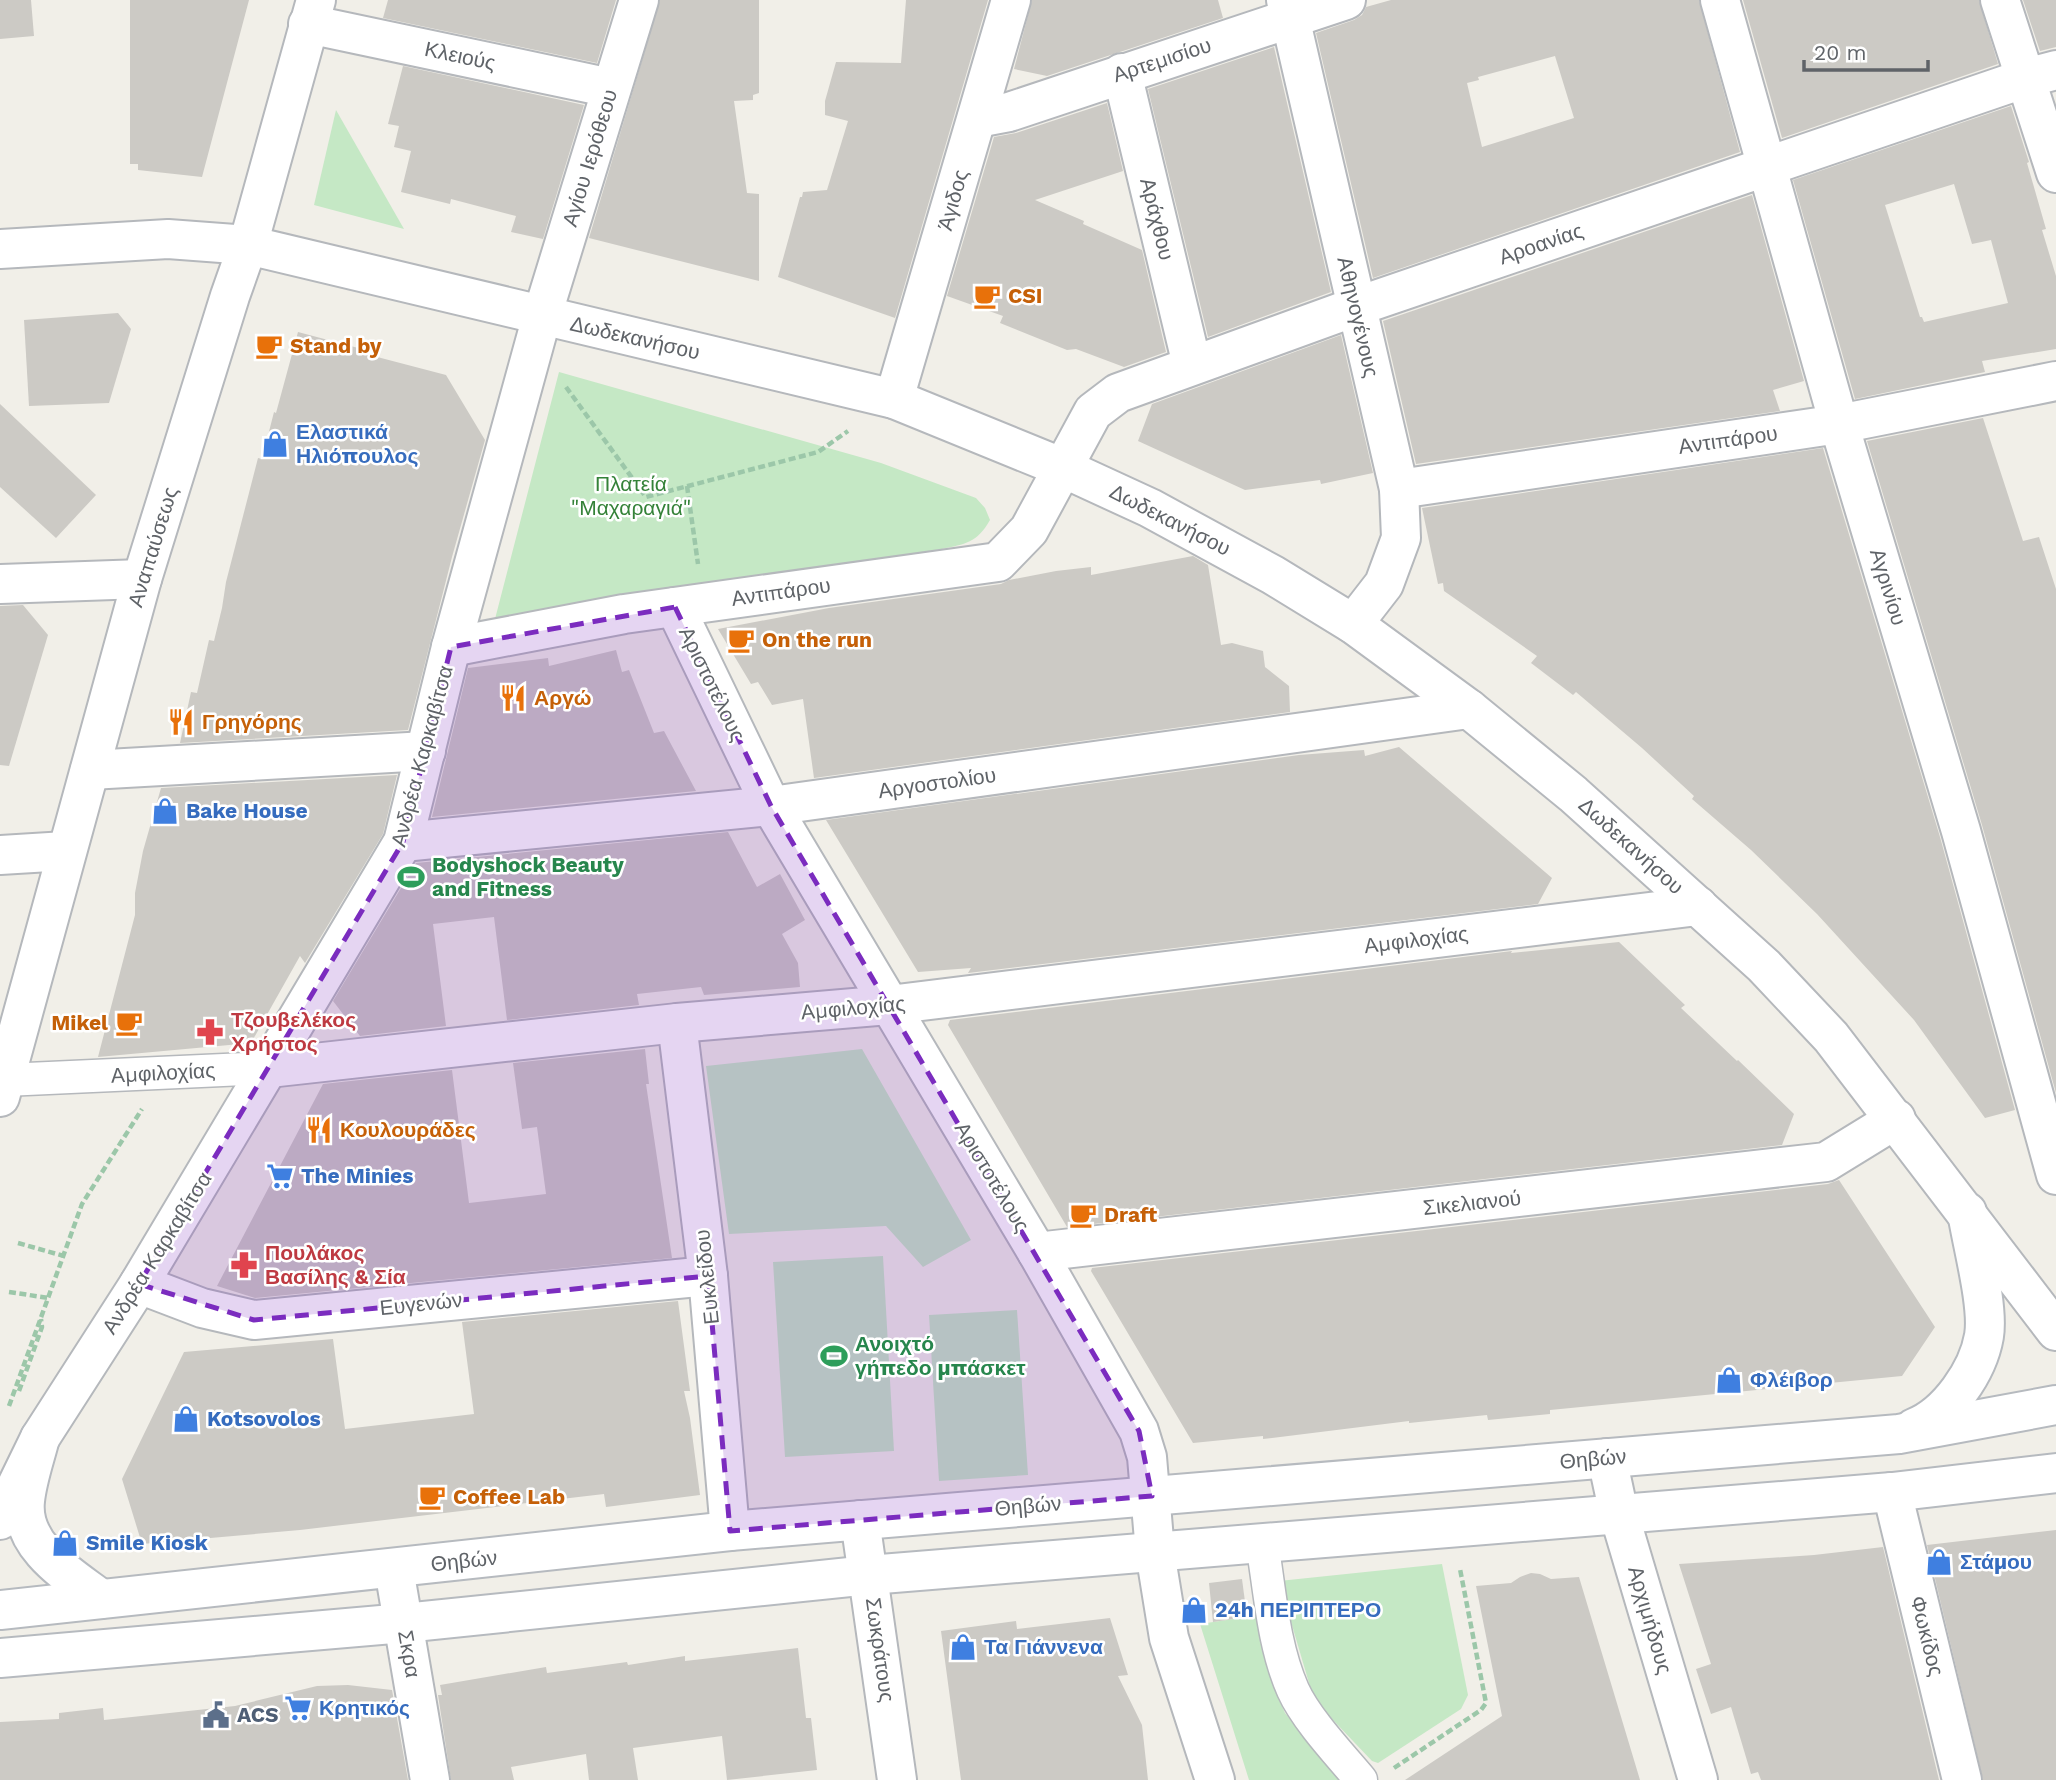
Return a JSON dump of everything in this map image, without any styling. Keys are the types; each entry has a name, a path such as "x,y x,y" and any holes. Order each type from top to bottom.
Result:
{"street":[{"name":"Αγίου Ιερόθεου","path":"550,318 611,88 639,0"},
{"name":"Άγιδος","path":"894,399 1011,0"},
{"name":"Αρτεμισίου","path":"977,118 1009,112 1122,73 1288,9 1346,0"},
{"name":"Αγρινίου","path":"1720,0 1839,424 1961,831 2056,1174"},
{"path":"2000,0 2041,74 2056,173"},
{"name":"Αθηνογένους","path":"1288,9 1399,489 1401,538 1384,584 1353,624"},
{"name":"Κλειούς","path":"312,12 611,88"},
{"name":"Αναπαύσεως","path":"2,1088 66,851 102,769 142,579 248,245 312,12"},
{"name":"Αράχθου","path":"1122,73 1192,365"},
{"name":"Αροανίας","path":"1061,467 1093,412 1118,393 1355,307 2041,74"},
{"name":"Δωδεκανήσου","path":"0,249 167,239 248,245 894,399 1061,467 1150,508 1217,543 1353,624 1469,709 1573,794 1764,966 1831,1037 1967,1212 2052,1313"},
{"name":"Ανδρέα Καρκαβίτσα","path":"0,1520 18,1425 139,1284 402,842 451,647 550,318"},
{"name":"Αντιπάρου","path":"1399,489 1839,424 2056,381"},
{"name":"Αντιπάρου","path":"451,647 624,614 998,562 1029,530 1061,467"},
{"path":"0,584 142,579"},
{"name":"Αριστοτέλους","path":"689,605 771,806 1037,1252 1139,1431 1145,1447 1156,1552 1169,1638 1215,1780"},
{"name":"Αργοστολίου","path":"402,842 771,806 1469,709"},
{"path":"102,769 426,751"},
{"path":"0,855 66,851"},
{"name":"Αμφιλοχίας","path":"2,1088 165,1073 269,1068 677,1023 889,1005 1698,906"},
{"name":"Ευκλείδου","path":"677,1023 708,1276 730,1531"},
{"name":"Σικελιανού","path":"1037,1252 1826,1163 1896,1119"},
{"path":"1899,1434 1922,1425 1956,1395 1969,1376 1984,1337 1984,1315 1967,1212"},
{"name":"Ευγενών","path":"139,1284 202,1308 254,1320 708,1276"},
{"name":"Θηβών","path":"0,1610 730,1531 1899,1434 2056,1405"},
{"path":"18,1425 26,1520 32,1539 57,1565 101,1599"},
{"name":"Αρχιμήδους","path":"1607,1458 1619,1514 1698,1780"},
{"path":"0,1658 404,1623 869,1575 1892,1492 2056,1473"},
{"name":"Φωκίδος","path":"1892,1492 1962,1780"},
{"name":"Σωκράτους","path":"860,1520 897,1780"},
{"path":"1262,1543 1279,1646 1293,1691 1315,1724 1373,1776"},
{"name":"Σκρα","path":"394,1569 430,1780"}],"path":[{"path":"550,318 566,388 646,497 818,452 894,399"},
{"path":"687,486 689,605"},
{"path":"18,1425 41,1319 82,1204 165,1073"},
{"path":"18,1243 64,1256"},
{"path":"9,1292 49,1298"},
{"path":"1373,1776 1481,1710 1486,1703 1452,1528"}],"highlighted area":[{"path":"675,607 771,806 1139,1431 1152,1496 730,1531 708,1276 254,1320 139,1284 403,842 451,647"}],"green space":[{"path":"336,110 404,229 314,205"},
{"name":"Πλατεία \"Μαχαραγιά\"","path":"559,372 881,463 976,498 985,508 990,520 975,538 942,549 495,619"},
{"path":"862,1049 971,1240 923,1267 886,1226 729,1234 706,1066"},
{"name":"Ανοιχτό γήπεδο μπάσκετ","path":"883,1256 894,1451 785,1457 773,1262"},
{"name":"Ανοιχτό γήπεδο μπάσκετ","path":"1017,1310 1028,1475 939,1481 929,1315"},
{"path":"1442,1564 1468,1695 1461,1709 1378,1763 1372,1761 1314,1700 1279,1581"},
{"path":"1260,1615 1273,1686 1285,1713 1339,1780 1249,1780 1200,1624"}],"building":[{"path":"0,0 31,0 34,36 0,39"},
{"path":"130,0 249,0 202,177 138,170 138,164 130,164"},
{"path":"388,0 616,0 597,63 383,18"},
{"path":"660,0 759,0 759,93 753,95 753,100 734,101 747,193 759,194 759,281 589,238"},
{"path":"906,0 988,0 895,318 778,277 800,197 803,192 827,190 848,121 825,115 825,101 836,62 901,63"},
{"path":"1032,0 1218,0 1223,18 1047,76 1014,69"},
{"path":"1391,0 1699,0 1740,152 1373,278 1316,33 1354,20 1362,15 1366,7","holes":["1555,56 1574,118 1482,147 1467,83 1479,80 1478,77"]},
{"path":"1743,0 1979,0 1998,64 1782,138"},
{"path":"2023,0 2056,0 2056,47 2040,51"},
{"path":"1274,47 1331,292 1208,337 1148,89"},
{"path":"403,66 584,105 543,239 511,232 516,216 451,199 450,204 401,192 411,151 394,147 399,126 388,124"},
{"path":"1107,103 1123,171 1035,200 1142,250 1166,352 1124,367 1076,349 1067,350 1000,323 1003,316 947,296 994,137 1016,133"},
{"path":"2011,106 2029,162 2027,163 2046,229 2042,230 2056,276 2056,349 1982,361 1985,372 1855,399 1793,180","holes":["1954,184 1972,244 1991,240 2008,303 1924,322 1920,317 1885,205"]},
{"path":"1752,195 1804,381 1773,390 1780,411 1416,464 1383,321"},
{"path":"118,313 131,329 109,403 29,406 24,320"},
{"path":"298,332 362,349 362,353 446,375 485,440 408,730 180,743 191,692 197,693 209,640 214,641 226,582 258,458 262,459"},
{"path":"1341,335 1373,473 1321,484 1320,480 1245,490 1138,441 1152,404"},
{"path":"0,404 96,495 56,538 0,487"},
{"path":"1983,418 2023,541 2039,537 2056,589 2056,1093 1982,825 1867,441"},
{"path":"1823,448 1940,837 2015,1110 1985,1118 1914,1020 1817,914 1751,850 1692,799 1694,796 1642,748 1576,692 1573,695 1531,663 1537,656 1444,591 1443,583 1438,584 1422,508"},
{"path":"1193,556 1208,565 1221,645 1232,643 1263,651 1265,667 1289,686 1290,712 814,778 803,699 772,705 758,682 751,684 718,629 829,608 1001,584 1056,571 1091,567 1091,575"},
{"path":"23,605 48,635 9,766 0,765 0,606"},
{"path":"616,650 622,672 629,670 654,733 664,731 696,791 432,817 468,668 548,658 549,666"},
{"path":"1399,747 1552,878 1538,904 968,973 971,968 918,972 826,820 1299,755 1364,750 1365,756"},
{"path":"397,775 383,834 305,963 300,956 251,1043 98,1057 135,915 135,893 143,851 161,788"},
{"path":"728,832 757,887 780,874 805,920 782,934 798,963 800,987 704,995 701,987 637,994 639,1005 507,1020 494,917 433,924 446,1026 360,1036 333,1001 416,863"},
{"path":"1619,942 1685,1005 1681,1008 1794,1114 1782,1145 1067,1227 948,1025 950,1020 1512,951 1511,953"},
{"path":"645,1049 649,1084 646,1084 672,1258 255,1298 217,1286 323,1084 452,1070 469,1203 546,1194 537,1127 522,1129 513,1063"},
{"path":"1839,1180 1935,1327 1902,1376 1550,1410 1550,1414 1488,1420 1487,1415 1409,1421 1263,1439 1263,1436 1193,1443 1091,1271 1092,1268 1828,1184"},
{"path":"678,1301 690,1391 684,1391 700,1495 606,1507 604,1494 300,1530 142,1544 122,1479 184,1352 333,1339 345,1429 474,1414 462,1322"},
{"path":"2056,1530 2056,1780 1983,1780 1927,1545"},
{"path":"1883,1547 1939,1780 1761,1780 1758,1772 1751,1774 1731,1707 1711,1714 1696,1669 1711,1664 1679,1564 1814,1555"},
{"path":"1531,1573 1551,1579 1579,1577 1640,1780 1405,1780 1502,1716 1476,1586 1511,1583"},
{"path":"1242,1579 1247,1617 1213,1622 1209,1583"},
{"path":"1110,1618 1128,1675 1118,1676 1142,1725 1148,1780 961,1780 941,1631 1016,1621 1017,1629"},
{"path":"798,1648 806,1718 811,1718 817,1770 727,1780 722,1736 633,1748 638,1780 589,1780 586,1754 511,1767 514,1780 451,1780 438,1695 442,1695 440,1685 546,1667 547,1673 685,1656 685,1661"},
{"path":"348,1685 392,1690 408,1780 0,1780 0,1722 59,1719 59,1713 103,1708 104,1720 235,1706 317,1686"}],"place":[{"name":"CSI","path":"987,296"},
{"name":"Stand by","path":"269,346"},
{"name":"Ελαστικά Ηλιόπουλος","path":"275,444"},
{"name":"On the run","path":"741,640"},
{"name":"Αργώ","path":"513,698"},
{"name":"Γρηγόρης","path":"181,722"},
{"name":"Bake House","path":"165,811"},
{"name":"Bodyshock Beauty and Fitness","path":"411,877"},
{"name":"Mikel","path":"129,1023"},
{"name":"Τζουβελέκος Χρήστος","path":"210,1032"},
{"name":"Κουλουράδες","path":"319,1130"},
{"name":"The Minies","path":"280,1176"},
{"name":"Draft","path":"1083,1215"},
{"name":"Πουλάκος Βασίλης & Σία","path":"244,1265"},
{"name":"Ανοιχτό γήπεδο μπάσκετ","path":"834,1356"},
{"name":"Φλέιβορ","path":"1729,1380"},
{"name":"Kotsovolos","path":"186,1419"},
{"name":"Coffee Lab","path":"432,1497"},
{"name":"Smile Kiosk","path":"65,1543"},
{"name":"Στάμου","path":"1939,1562"},
{"name":"24h ΠΕΡΙΠΤΕΡΟ","path":"1194,1610"},
{"name":"Τα Γιάννενα","path":"963,1647"},
{"name":"Κρητικός","path":"298,1708"},
{"name":"ACS","path":"216,1715"}]}
